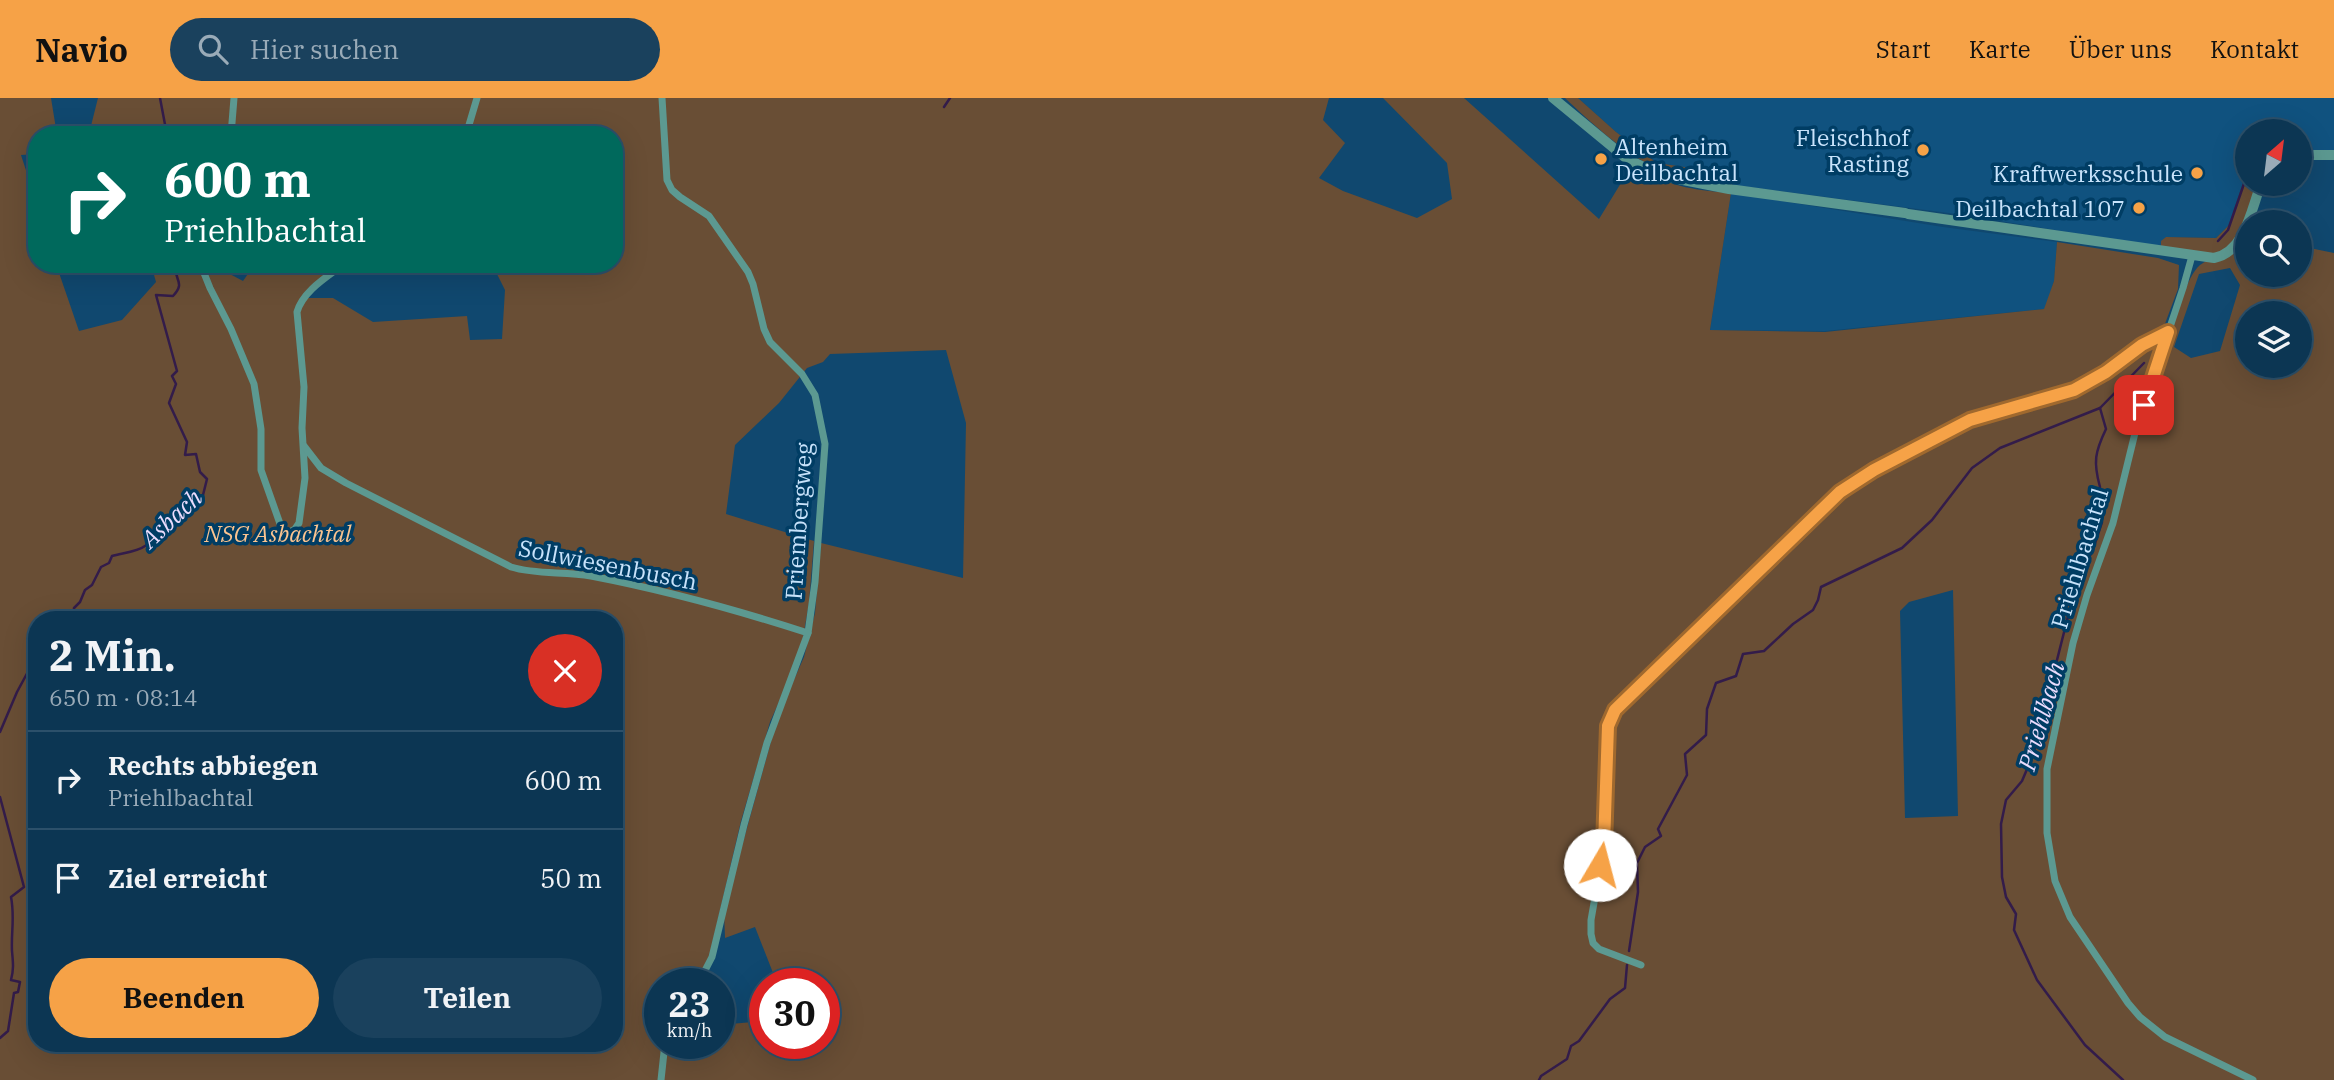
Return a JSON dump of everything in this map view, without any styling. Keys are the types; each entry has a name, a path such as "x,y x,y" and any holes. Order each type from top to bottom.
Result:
{"street":[{"path":"232,126 234,98"},
{"path":"469,126 477,98"},
{"name":"Priembergweg","path":"662,98 667,180 672,190 680,197 706,213 723,233 748,272 754,284 764,329 770,342 802,374 815,395 825,444 815,582 808,633 767,743 712,957 706,968"},
{"path":"1553,98 1627,159 1663,176 1690,183 2052,233 2192,256 2214,258 2234,249 2256,196"},
{"path":"2312,155 2334,155"},
{"name":"Priehlbachtal","path":"2192,256 2136,429 2113,523 2073,643 2048,769 2047,832 2055,881 2070,917 2128,1003 2152,1028 2165,1037 2253,1080"},
{"path":"205,273 254,384 261,429 261,470 284,535 295,529 303,508 305,478 302,428 304,387 297,312 310,291 333,273"},
{"path":"1641,965 1599,949 1593,943 1591,934 1592,911 1604,846 1608,726 1615,710 1808,521 1849,485 1970,420 2074,390 2106,372 2142,345 2168,332"},
{"name":"Sollwiesenbusch","path":"303,446 321,468 346,483 511,566 588,576 647,588 808,633"},
{"path":"661,1080 663,1059"}],"shaded area":[{"path":"1578,98 2334,98 2334,154 2312,154 2312,119 2235,119 2235,196 2239,196 2229,225 2216,238 2166,237 2161,247 1956,214 1733,185 1718,172 1657,163 1616,132"},
{"path":"1731,193 1943,227 2057,242 2054,281 2045,309 1825,331 1710,330"}],"green space":[{"name":"NSG Asbachtal","path":"0,98 51,98 56,126 28,126 28,155 21,155 28,176 28,273 59,273 79,331 122,320 156,282 154,273 228,273 243,281 249,273 330,273 305,298 333,298 373,322 467,316 470,340 502,339 505,290 496,273 623,273 623,126 91,126 98,98 1329,98 1323,120 1345,143 1319,178 1343,191 1417,218 1452,199 1447,163 1383,98 1464,98 1599,219 1632,165 1680,186 1731,193 1710,330 1825,332 2044,309 2054,281 2057,242 2158,258 2179,265 2178,289 2163,329 2171,333 2182,297 2195,271 2207,261 2235,252 2235,276 2230,268 2199,274 2174,347 2191,358 2220,351 2235,302 2235,378 2312,378 2312,301 2235,301 2239,287 2312,287 2312,248 2334,253 2334,1080 0,1080","holes":["946,350 966,423 963,578 821,543 815,613 804,657 778,716 724,911 725,938 755,927 771,968 840,968 840,1059 749,1059 749,1022 735,1024 735,1059 644,1059 644,968 707,966 741,821 770,722 800,655 809,603 814,541 726,514 735,445 779,403 807,368 823,362 830,354","1953,590 1958,816 1905,818 1900,611 1909,602"]},
{"path":"1565,98 1578,98 1616,132 1657,163 1718,172 1733,185 1694,179 1645,162 1609,137"},
{"path":"2239,196 2254,196 2248,210 2235,210 2233,247 2215,257 2161,247 2161,241 2166,237 2216,238 2229,225"}],"waterway":[{"name":"Asbach","path":"160,98 165,126"},
{"path":"944,107 950,98"},
{"name":"Priehlbach","path":"2218,241 2228,230 2240,196"},
{"name":"Asbach","path":"74,611 85,590 92,585 101,567 109,563 112,556 145,546 203,495 207,479 200,472 196,454 185,455 187,442 169,403 176,384 172,376 177,371 156,295 173,296 179,287 176,273"},
{"path":"1629,951 1638,892 1637,863 1645,847 1661,836 1658,829 1687,775 1685,754 1706,735 1707,709 1716,683 1736,676 1743,654 1764,651 1813,610 1821,587 1902,548 1932,520 1972,468 2000,448 2100,408 2144,363"},
{"name":"Priehlbach","path":"2100,408 2106,429 2096,457 2100,487"},
{"name":"Priehlbach","path":"2102,522 2092,552 2079,573 2033,755 2022,781 2006,800 2001,824 2002,877 2006,897 2016,914 2014,930 2037,980 2085,1045 2123,1080"},
{"name":"Asbach","path":"0,732 28,672"},
{"name":"Asbach","path":"0,797 24,887 11,897 11,980 20,982 18,992 14,993 8,1031 0,1038"},
{"path":"1539,1080 1567,1059 1571,1046 1579,1041 1610,999 1625,988 1627,965"}],"place":[{"name":"Fleischhof Rasting","path":"1923,150"},
{"name":"Altenheim Deilbachtal","path":"1601,159"},
{"name":"Kraftwerksschule","path":"2197,173"},
{"name":"Deilbachtal 107","path":"2139,208"}],"route":[{"path":"1600,865 1604,846 1607,735 1615,710 1840,492 1874,470 1970,420 2074,390 2106,372 2142,345 2168,332 2144,405"}]}
